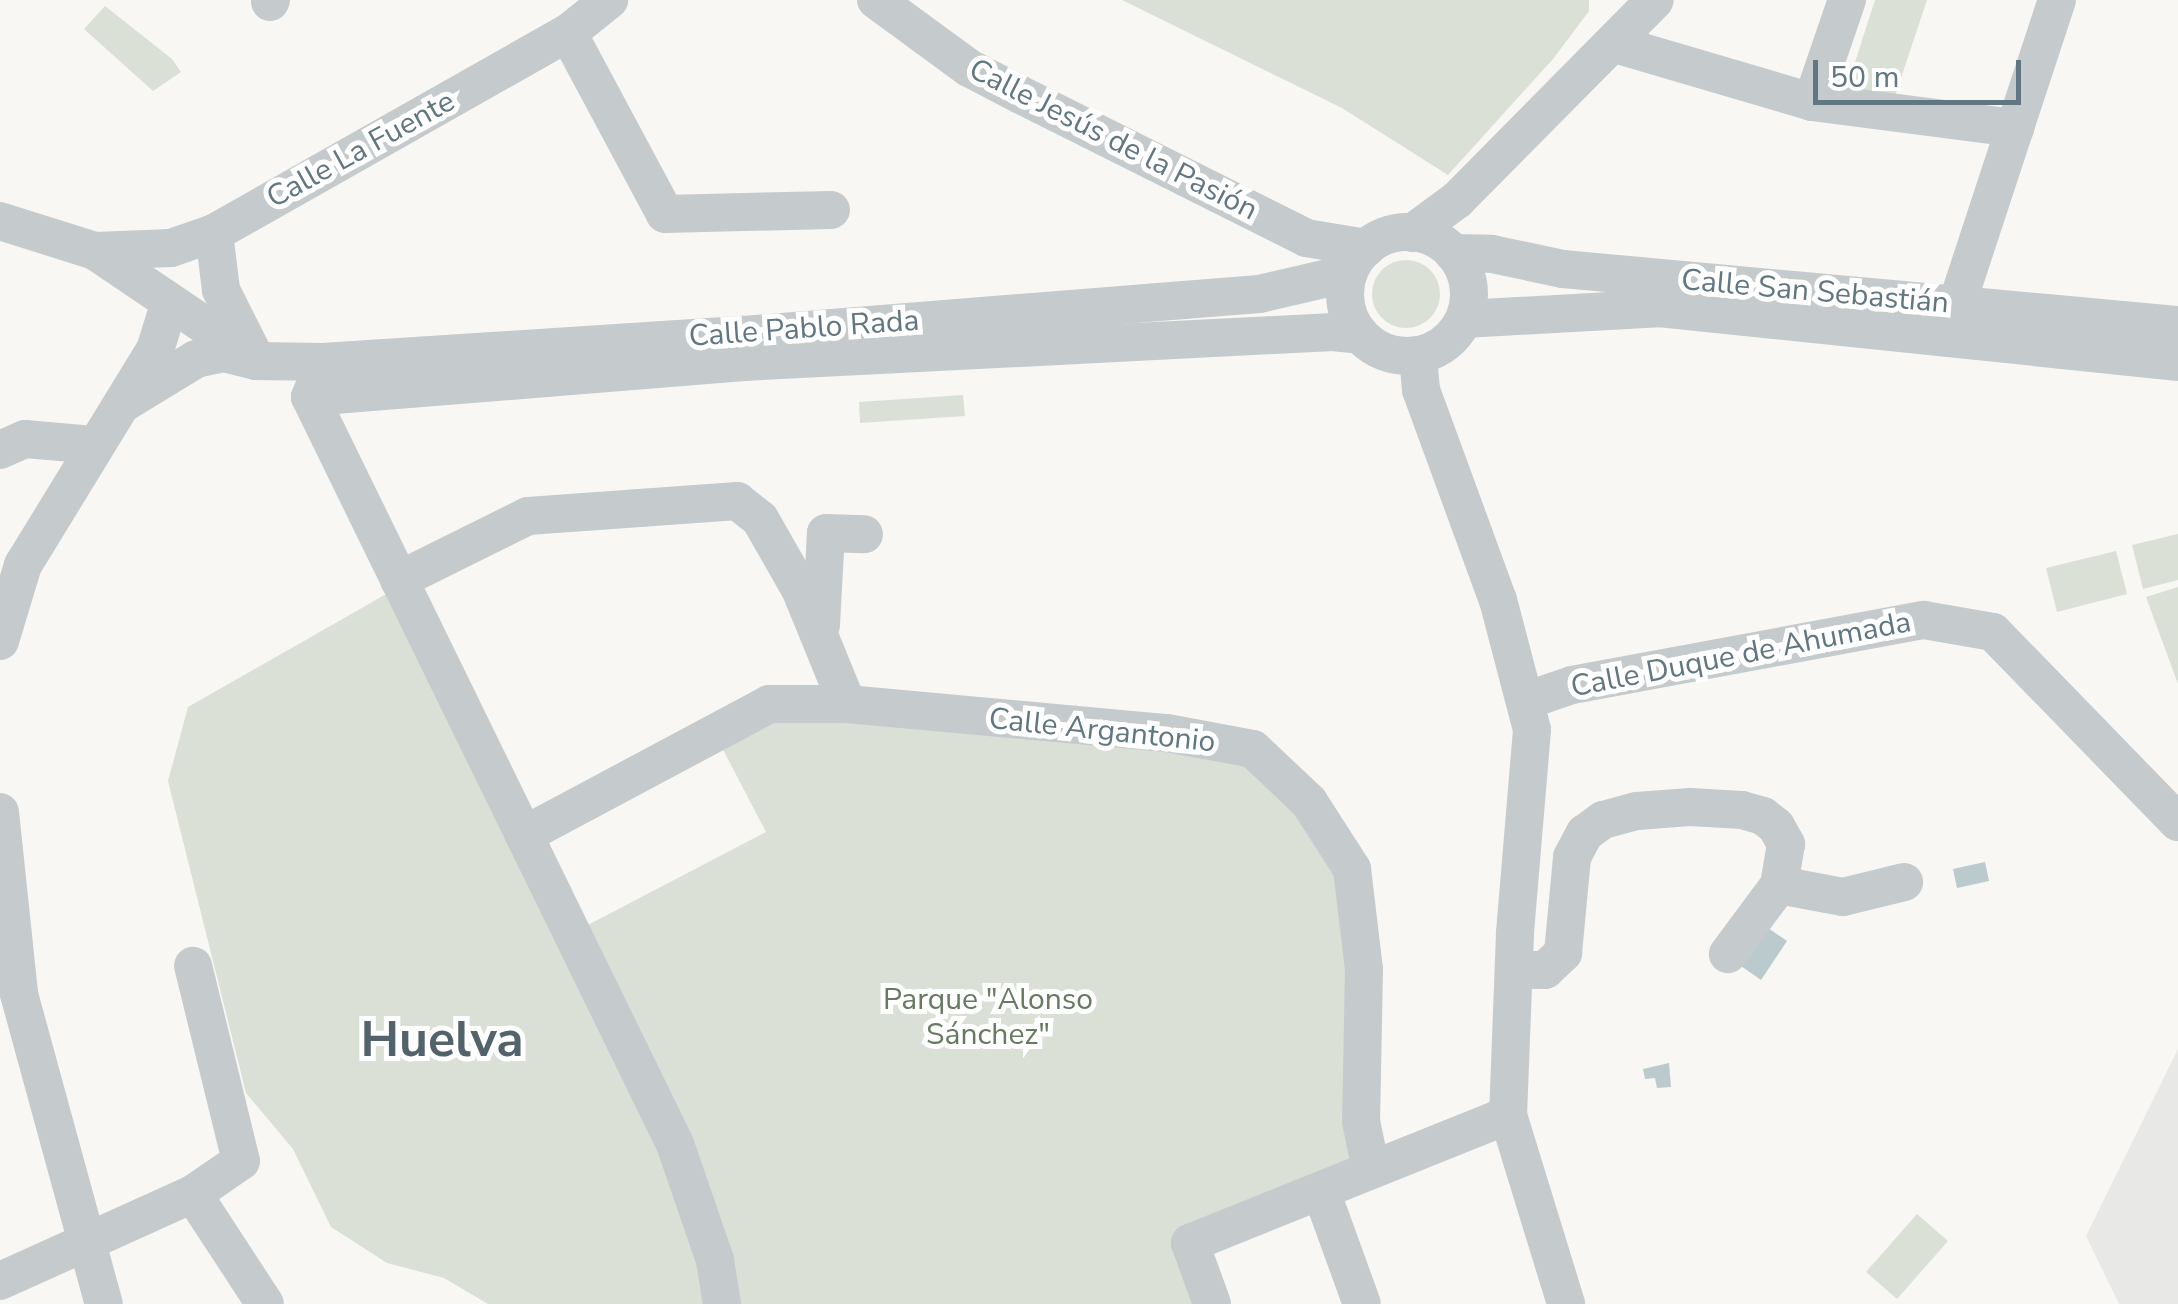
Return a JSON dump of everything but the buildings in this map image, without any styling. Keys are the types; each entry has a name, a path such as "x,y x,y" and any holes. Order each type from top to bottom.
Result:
{"street":[{"name":"Calle La Fuente","path":"95,251 172,248 214,233 568,33 609,0"},
{"name":"Calle Jesús de la Pasión","path":"876,0 969,68 1357,260"},
{"path":"1412,232 1457,200 1655,0"},
{"path":"1812,102 1847,0"},
{"path":"1957,304 2057,0"},
{"path":"568,33 665,214 831,210"},
{"path":"1615,44 1812,102 2016,128"},
{"path":"1457,200 1492,254"},
{"path":"0,221 95,251 256,361"},
{"path":"1412,232 1442,242 1454,253 1469,284 1464,319 1446,343 1418,356 1386,353 1360,335 1346,305 1357,260 1395,234 1412,232"},
{"path":"214,233 222,290 256,361"},
{"name":"Calle San Sebastián","path":"1454,253 1492,254 1549,268 2178,326"},
{"name":"Calle Pablo Rada","path":"316,380 743,348 1258,294 1357,260"},
{"path":"0,641 23,565 93,445 124,403 155,350 170,302"},
{"name":"Calle San Sebastián","path":"1464,319 1659,308 2178,362"},
{"name":"Calle Pablo Rada","path":"743,348 1333,332 1360,335"},
{"path":"124,403 196,359 224,353 316,380 399,580 674,1144 715,1260 722,1304"},
{"path":"1418,356 1422,390 1498,600 1532,730 1515,952 1508,1115 1566,1304"},
{"path":"0,450 25,438 93,445"},
{"path":"399,580 528,516 736,501 760,519 801,592 847,704"},
{"path":"760,519 826,534 864,534"},
{"path":"820,638 826,534"},
{"name":"Calle Duque de Ahumada","path":"1524,701 1572,685 1924,620 1992,632 2178,822"},
{"name":"Calle Argantonio","path":"524,835 769,704 847,704 1167,734 1253,749 1310,802 1352,869 1364,969 1361,1121 1372,1170"},
{"path":"1515,952 1545,970 1562,953 1572,857 1585,834 1603,820 1638,811 1690,806 1742,810 1763,816 1776,826 1786,844 1779,885 1728,954"},
{"path":"0,812 9,999 104,1304"},
{"path":"1779,885 1842,897 1904,882"},
{"path":"0,1281 193,1194 242,1161 193,966"},
{"path":"1212,1304 1190,1243 1508,1115"},
{"path":"1322,1191 1362,1304"},
{"path":"193,1194 265,1304"}],"shaded area":[{"path":"1985,862 1989,881 1957,888 1953,869"},
{"path":"1768,928 1787,941 1761,980 1741,966"},
{"path":"2178,1049 2178,1304 2119,1304 2086,1236"},
{"path":"1669,1063 1671,1087 1657,1088 1655,1078 1645,1079 1643,1069"}],"green space":[{"path":"1122,0 1589,0 1589,11 1553,59 1448,175 1342,108"},
{"path":"1875,0 1927,0 1895,96 1845,93"},
{"path":"105,6 172,59 181,72 153,91 84,29"},
{"path":"1406,260 1430,270 1440,294 1430,318 1406,328 1382,318 1372,294 1382,270"},
{"path":"963,395 965,416 860,423 859,402"},
{"path":"2178,534 2178,580 2143,589 2132,545"},
{"path":"2116,551 2127,594 2057,612 2046,568"},
{"path":"2178,587 2178,684 2146,597"},
{"path":"388,593 660,1145 711,1304 488,1304 444,1278 387,1263 331,1227 293,1149 246,1093 168,781 188,707"},
{"name":"Parque \"Alonso Sánchez\"","path":"769,714 1147,745 1248,764 1301,811 1340,874 1351,986 1353,1163 1173,1235 1199,1304 735,1304 584,927 766,832 720,744"},
{"path":"1917,1214 1948,1241 1897,1299 1866,1272"}],"district":[{"name":"Huelva","path":"442,1040"}]}
